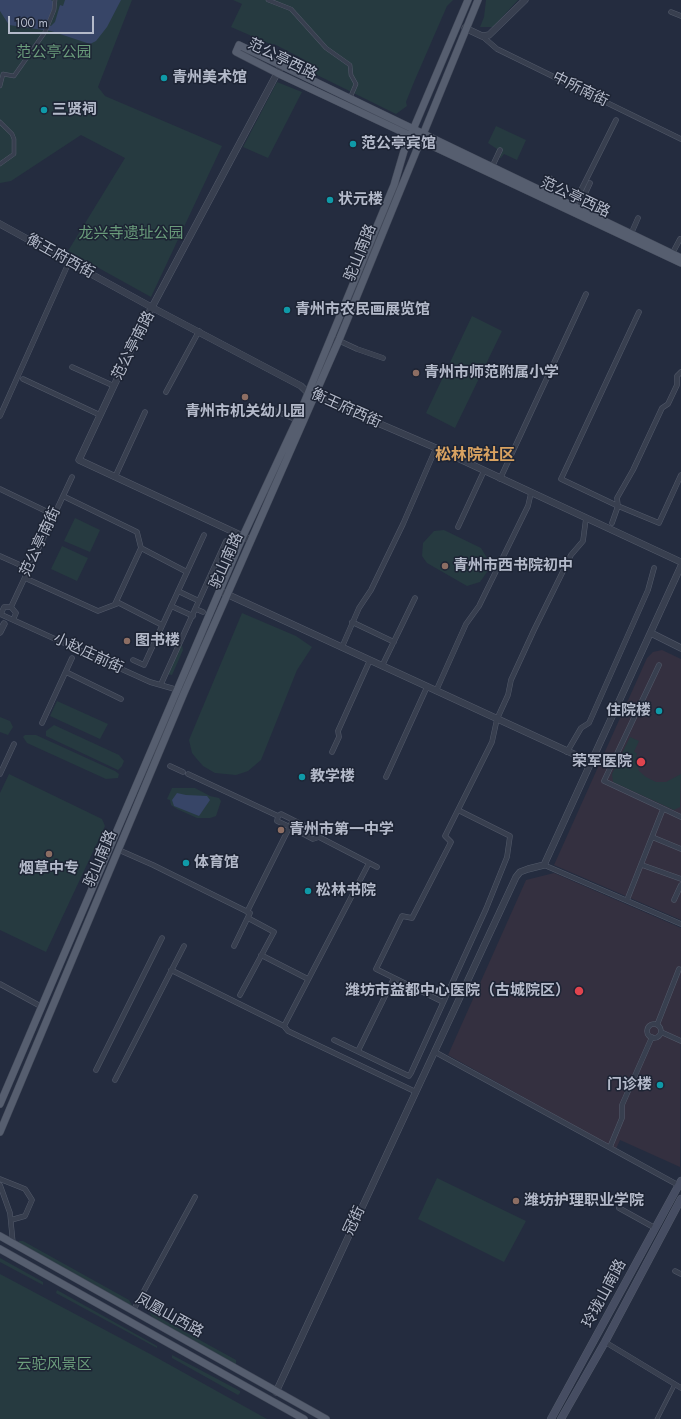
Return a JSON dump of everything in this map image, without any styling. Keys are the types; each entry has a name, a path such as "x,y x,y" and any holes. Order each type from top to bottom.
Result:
{"main road":[{"name":"驼山南路","path":"0,1132 119,850 224,592 243,536 308,394 394,185 412,133 468,0"},
{"name":"驼山南路","path":"0,1104 178,690 224,592 251,540 315,396 422,137 465,28 478,0"},
{"name":"范公亭西路","path":"412,133 350,99 239,45 236,52 277,73 412,133 492,167 681,258"},
{"name":"范公亭西路","path":"422,137 681,263"},
{"name":"玲珑山南路","path":"551,1419 680,1184"},
{"name":"玲珑山南路","path":"562,1419 605,1342 681,1198"},
{"name":"凤凰山西路","path":"0,1236 326,1419"},
{"name":"凤凰山西路","path":"0,1249 304,1419"}],"street":[{"path":"0,86 3,74 14,76 45,32 50,24 55,0"},
{"path":"268,0 290,9 326,48 350,65 351,74 356,84 350,99"},
{"path":"465,28 482,36 489,35 525,0"},
{"path":"671,12 681,16"},
{"name":"中所南街","path":"482,36 497,50 681,139"},
{"name":"范公亭南路","path":"251,540 79,460 143,324 153,308 281,66"},
{"path":"575,208 616,120"},
{"path":"0,122 2,126 12,134 14,139 14,154 0,164"},
{"path":"492,167 500,150"},
{"path":"543,192 550,178"},
{"path":"575,208 590,183"},
{"path":"631,234 638,218"},
{"name":"衡王府西街","path":"0,224 153,308 301,386 308,394 436,448 681,562"},
{"path":"672,254 680,239"},
{"path":"0,416 69,262"},
{"path":"500,479 586,294"},
{"path":"639,312 561,479 618,506 659,523 681,475"},
{"path":"166,392 199,331"},
{"path":"331,337 357,349 383,358"},
{"path":"72,367 114,386"},
{"path":"612,523 618,506 617,498 633,470 662,408 668,404 677,385 677,376 681,372"},
{"path":"23,379 100,415"},
{"path":"263,406 297,420"},
{"path":"115,477 145,412"},
{"path":"342,647 352,622 403,524 436,448"},
{"path":"458,527 484,471"},
{"name":"范公亭南街","path":"11,607 72,477"},
{"path":"0,489 54,515"},
{"path":"436,691 466,624 479,606 528,506 531,493"},
{"path":"63,496 137,532 141,548 115,604"},
{"path":"443,1002 376,969 402,916 412,918 451,842 445,836 492,742 497,719 508,695 511,680 534,630 571,555 583,541 586,518"},
{"path":"133,660 144,665 204,535"},
{"path":"162,682 226,541"},
{"path":"141,548 186,572"},
{"path":"0,556 29,569"},
{"path":"681,566 544,864 681,924"},
{"path":"567,752 581,728 590,723 648,590 654,568"},
{"path":"25,578 98,611 119,603 162,625"},
{"path":"178,591 199,601"},
{"path":"224,592 591,762"},
{"path":"382,666 415,598"},
{"path":"171,606 193,616"},
{"path":"0,614 4,607 11,607 16,613 13,620"},
{"path":"196,609 203,612"},
{"name":"小赵庄前街","path":"0,614 150,682 178,690"},
{"path":"352,622 394,642"},
{"path":"0,632 4,624"},
{"path":"651,633 681,648"},
{"path":"42,723 72,658"},
{"path":"332,752 339,737 338,731 370,660"},
{"path":"659,665 604,781 681,816"},
{"path":"66,672 121,699"},
{"path":"386,777 427,687"},
{"path":"0,774 14,744"},
{"path":"170,766 278,816 281,814 315,832 318,837 377,867"},
{"path":"627,900 663,809"},
{"path":"334,1040 409,1076 495,890 507,857 510,836 458,810"},
{"path":"278,816 277,820 290,827 313,839 318,837"},
{"path":"234,946 293,820"},
{"path":"652,837 681,848"},
{"path":"119,850 153,865 248,915 274,932 240,995"},
{"path":"284,1026 369,863"},
{"name":"冠街","path":"276,1392 516,877 520,872 544,864"},
{"path":"642,865 681,879"},
{"path":"674,900 681,885"},
{"path":"96,1070 162,938"},
{"path":"115,1080 184,946"},
{"path":"261,955 308,979"},
{"path":"657,1025 679,969"},
{"path":"171,970 284,1026 288,1031 416,1092"},
{"path":"358,1052 394,978"},
{"path":"0,984 42,1007"},
{"path":"652,1037 648,1034 648,1028 651,1024 657,1025 660,1027 661,1032 681,1041"},
{"path":"652,1037 657,1036 661,1032"},
{"path":"610,1147 622,1118 622,1105 652,1037"},
{"path":"435,1052 680,1184"},
{"path":"0,1179 25,1189 32,1200 26,1216 10,1220"},
{"path":"0,1186 10,1213 13,1244"},
{"path":"133,1311 195,1197"},
{"path":"619,1208 655,1228"},
{"path":"675,1271 681,1274"},
{"path":"605,1342 681,1388"},
{"path":"657,1419 675,1384"}],"shaded area":[{"name":"荣军医院","path":"662,650 681,659 681,920 554,865 647,658 653,652"},
{"name":"潍坊市益都中心医院（古城院区）","path":"554,873 681,928 680,1167 620,1140 616,1149 448,1055 526,880"}],"green space":[{"path":"0,0 132,0 98,87 105,96 222,146 151,297 68,251 125,158 81,135 11,181 0,183"},
{"path":"233,0 453,0 447,6 414,82 406,102 407,106 396,114 313,73 305,60 274,44 270,44 231,27 242,4"},
{"path":"486,0 518,0 493,27 480,27 484,17"},
{"path":"277,82 302,92 268,158 243,147"},
{"path":"496,126 526,140 517,160 504,154 501,158 495,155 497,149 488,143"},
{"path":"472,316 502,331 455,428 426,413"},
{"path":"75,518 100,530 90,552 64,541"},
{"path":"444,530 481,548 487,558 487,572 480,582 467,586 427,563 422,556 423,543 434,531"},
{"path":"62,546 88,558 77,581 51,569"},
{"path":"242,613 296,636 312,647 297,670 261,760 248,771 236,775 215,773 203,766 192,753 189,740"},
{"path":"182,645 183,650 172,675 167,674 179,648"},
{"path":"57,701 108,724 100,739 50,716"},
{"path":"0,717 10,721 13,727 8,735 0,732"},
{"path":"54,725 119,755 124,761 122,766 118,770 46,736 46,731"},
{"path":"25,735 36,735 115,771 119,774 118,778 106,779 27,743 23,737"},
{"path":"630,737 639,741 634,752 637,753 636,759 639,771 646,777 656,782 666,782 681,774 680,807 674,810 613,782 612,774"},
{"path":"9,774 102,819 105,826 46,952 0,930 0,793"},
{"path":"172,788 195,788 210,796 219,798 221,801 216,816 210,818 197,818 177,809 171,805 170,800 167,799"},
{"path":"437,1178 526,1221 504,1262 418,1219"},
{"path":"19,1241 23,1241 129,1300 133,1307 19,1243"},
{"path":"0,1258 43,1282 43,1285 0,1262"},
{"name":"云驼风景区","path":"0,1274 152,1355 267,1419 0,1419"},
{"path":"57,1290 157,1346 157,1348 56,1293"},
{"path":"149,1312 236,1360 236,1365 155,1321"},
{"path":"172,1355 240,1391 240,1393 238,1395 172,1358"}],"water":[{"path":"0,0 51,0 54,2 53,11 48,25 51,26 55,22 60,5 63,6 65,0 121,0 107,27 96,41 90,44 51,31 9,25 0,11"},
{"path":"177,793 207,796 210,800 199,816 174,806 172,800"}],"place":[{"name":"青州美术馆","path":"164,78"},
{"name":"三贤祠","path":"44,110"},
{"name":"范公亭宾馆","path":"353,144"},
{"name":"状元楼","path":"330,200"},
{"name":"青州市农民画展览馆","path":"287,310"},
{"name":"青州市师范附属小学","path":"416,373"},
{"name":"青州市机关幼儿园","path":"245,397"},
{"name":"青州市西书院初中","path":"445,566"},
{"name":"图书楼","path":"127,641"},
{"name":"住院楼","path":"659,711"},
{"name":"荣军医院","path":"641,762"},
{"name":"教学楼","path":"302,777"},
{"name":"青州市第一中学","path":"281,830"},
{"name":"烟草中专","path":"49,854"},
{"name":"体育馆","path":"186,863"},
{"name":"松林书院","path":"308,891"},
{"name":"潍坊市益都中心医院（古城院区）","path":"579,991"},
{"name":"门诊楼","path":"660,1085"},
{"name":"潍坊护理职业学院","path":"516,1201"}],"district":[{"name":"松林院社区","path":"475,456"}],"park label":[{"name":"范公亭公园","path":"54,53"},
{"name":"龙兴寺遗址公园","path":"131,234"}]}
